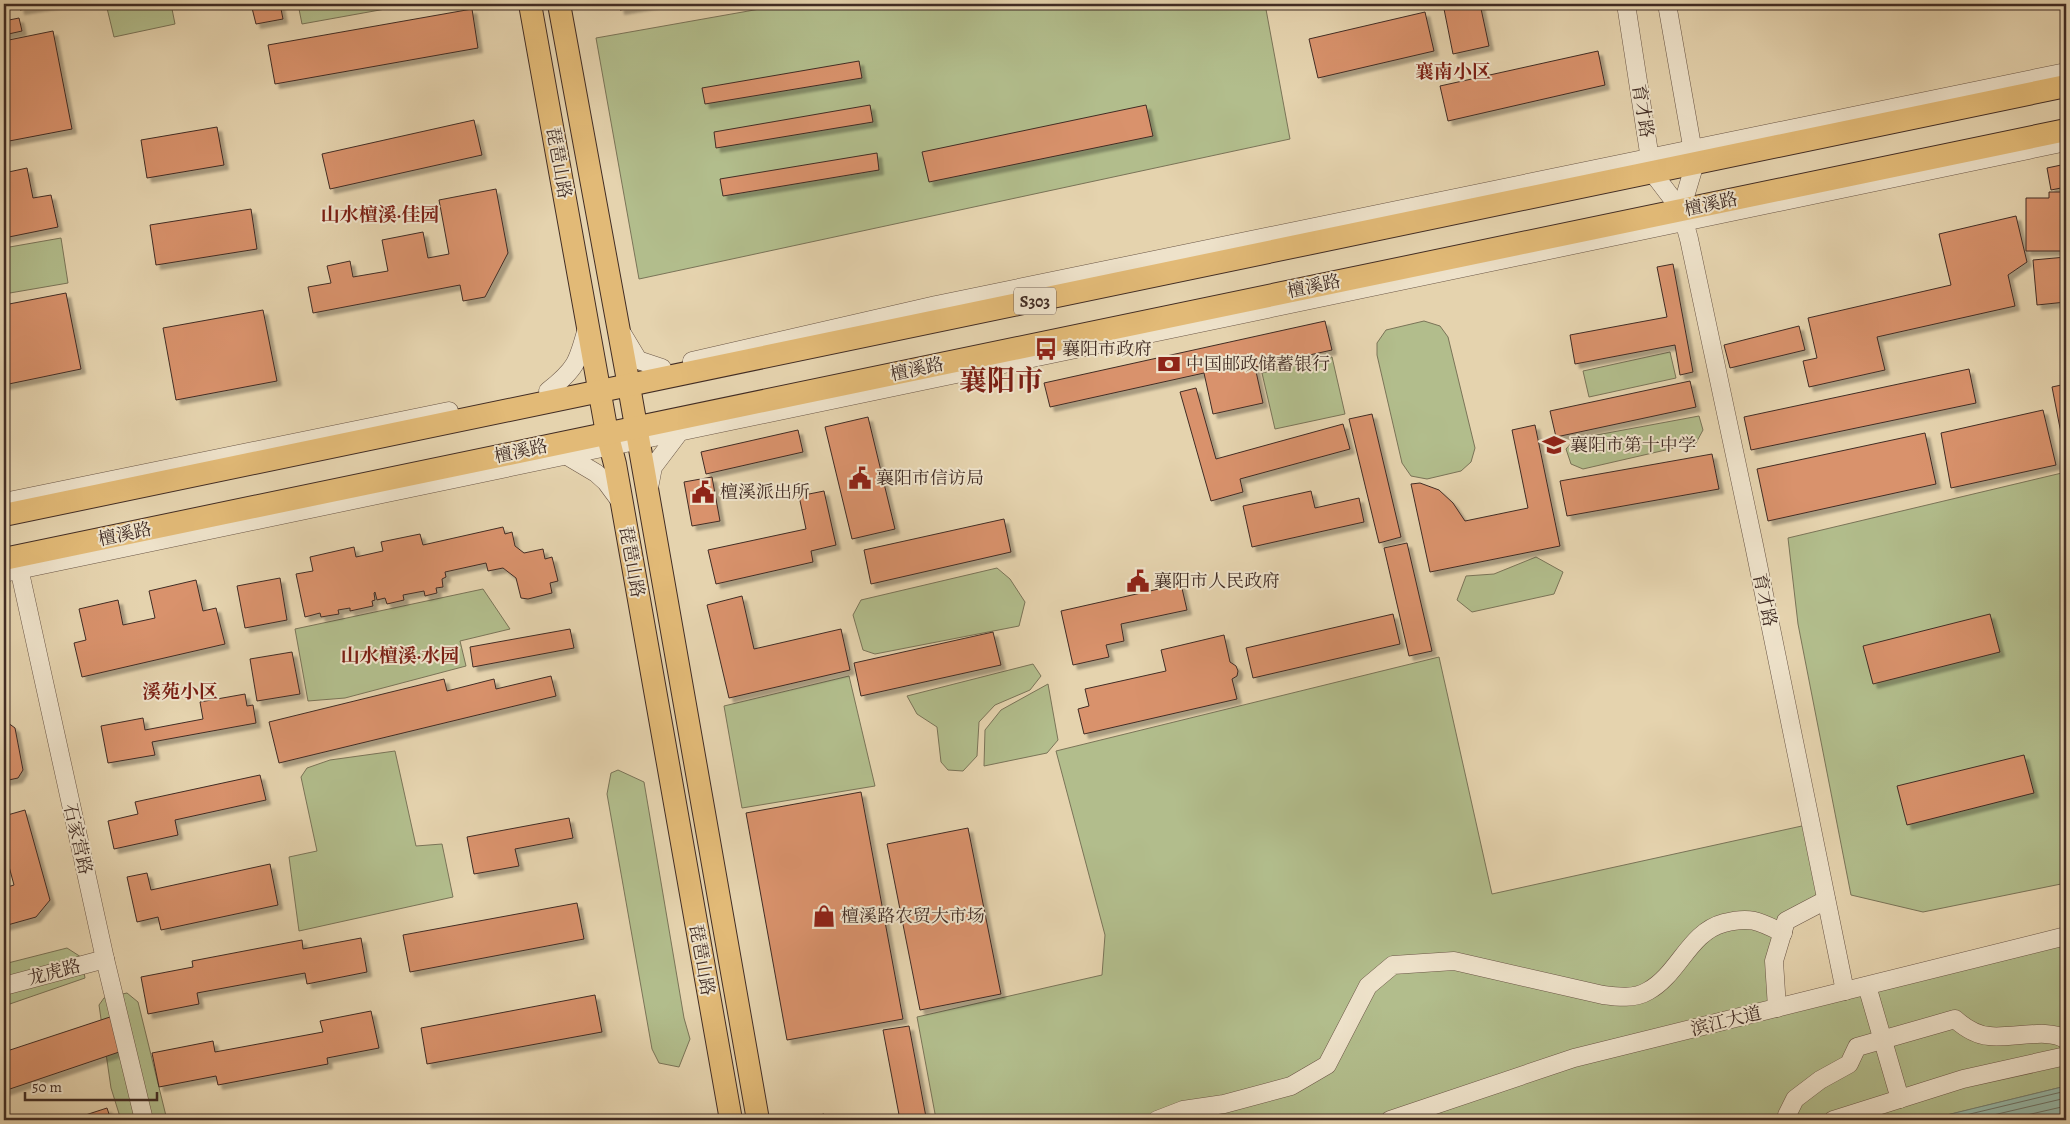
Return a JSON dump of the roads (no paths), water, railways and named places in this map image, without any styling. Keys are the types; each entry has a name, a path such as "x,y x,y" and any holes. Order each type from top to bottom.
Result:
{"main road":[{"name":"琵琶山路","path":"530,4 622,504 731,1120"},
{"name":"琵琶山路","path":"559,4 628,380 758,1120"},
{"name":"S303","path":"4,515 599,386 1694,157 2066,86"},
{"name":"檀溪路","path":"11,565 1683,216 2066,130"}],"street":[{"name":"育才路","path":"1626,4 1651,166 1683,216 1754,545 1845,991"},
{"name":"育才路","path":"1667,4 1694,157 1683,216"},
{"path":"1694,157 2066,72"},
{"path":"637,435 678,434 1683,216 2066,142"},
{"path":"628,380 662,368 936,305 1651,166"},
{"path":"617,324 628,346 638,360 662,368"},
{"path":"548,391 568,375 580,356 588,325"},
{"path":"4,502 548,391 599,386"},
{"path":"648,496 653,467 678,434"},
{"path":"11,565 569,457 609,441"},
{"path":"569,457 606,482 622,504"},
{"name":"石家营路","path":"11,565 144,1120"},
{"path":"1777,1008 1774,961 1786,921 1826,900"},
{"path":"1157,1120 1183,1110 1224,1104 1291,1086 1327,1065 1368,986 1393,965 1454,961 1603,996 1625,998 1647,992 1669,976 1695,940 1712,926 1742,918 1763,924 1783,933"},
{"name":"滨江大道","path":"1390,1120 1574,1058 2066,936"},
{"name":"龙虎路","path":"4,986 105,959"},
{"path":"1867,986 1900,1099"},
{"path":"1788,1120 1787,1115 1795,1099 1820,1080 1849,1064 1857,1047 1955,1019 1966,1029 1989,1036 2046,1034 2063,1037 2066,1040"},
{"path":"1833,1120 1963,1079 2066,1056"}],"water":[{"path":"2066,1086 2066,1120 1927,1120 1930,1119"}],"place":[{"name":"襄阳市政府","path":"1046,349"},
{"name":"中国邮政储蓄银行","path":"1169,364"},
{"name":"襄阳市第十中学","path":"1554,445"},
{"name":"襄阳市信访局","path":"860,478"},
{"name":"檀溪派出所","path":"703,492"},
{"name":"襄阳市人民政府","path":"1138,581"},
{"name":"檀溪路农贸大市场","path":"824,916"}],"district":[{"name":"襄南小区","path":"1453,71"},
{"name":"山水檀溪·佳园","path":"380,214"},
{"name":"襄阳市","path":"1001,380"},
{"name":"山水檀溪·水园","path":"400,655"},
{"name":"溪苑小区","path":"180,691"}]}
